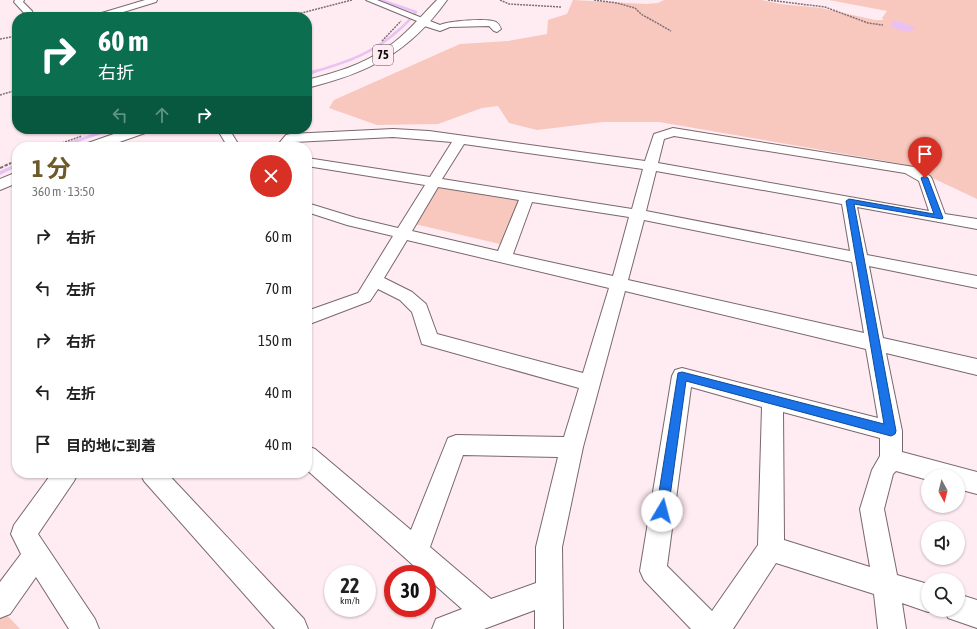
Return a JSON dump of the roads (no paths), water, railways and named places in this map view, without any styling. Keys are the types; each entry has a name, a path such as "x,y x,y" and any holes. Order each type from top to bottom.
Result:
{"main road":[{"name":"75","path":"312,82 350,71 376,60 400,44 442,0"},
{"path":"86,141 119,134"},
{"path":"0,185 12,179"}],"street":[{"path":"20,0 18,2 28,12"},
{"path":"114,12 153,0"},
{"path":"370,0 440,28 449,24 491,23 495,25 497,29"},
{"path":"549,629 549,547 572,447 619,284 658,137 673,132 909,170 925,178 939,218"},
{"path":"286,142 290,138 393,133 429,135 650,166 977,224"},
{"path":"312,316 364,297 436,182 460,139"},
{"path":"312,163 637,214 977,282"},
{"path":"504,257 527,197"},
{"path":"849,201 891,431 891,459 883,470 872,509 886,585 892,629"},
{"path":"312,209 352,222 977,367"},
{"path":"374,280 406,296 420,309 429,339 591,383"},
{"path":"711,629 653,571 682,376 891,431"},
{"path":"716,629 771,549 773,401"},
{"path":"416,551 456,445 572,447"},
{"path":"891,459 927,469"},
{"path":"312,460 487,613"},
{"path":"62,478 23,534 85,629"},
{"path":"157,478 294,629"},
{"path":"965,480 977,483"},
{"path":"771,549 921,596"},
{"path":"0,604 36,555"},
{"path":"446,629 548,592"},
{"path":"965,610 977,614"}],"waterway":[{"path":"313,72 360,56 371,50 391,37 416,12 381,0"},
{"path":"73,142 97,134"},
{"path":"0,173 12,167"}]}
